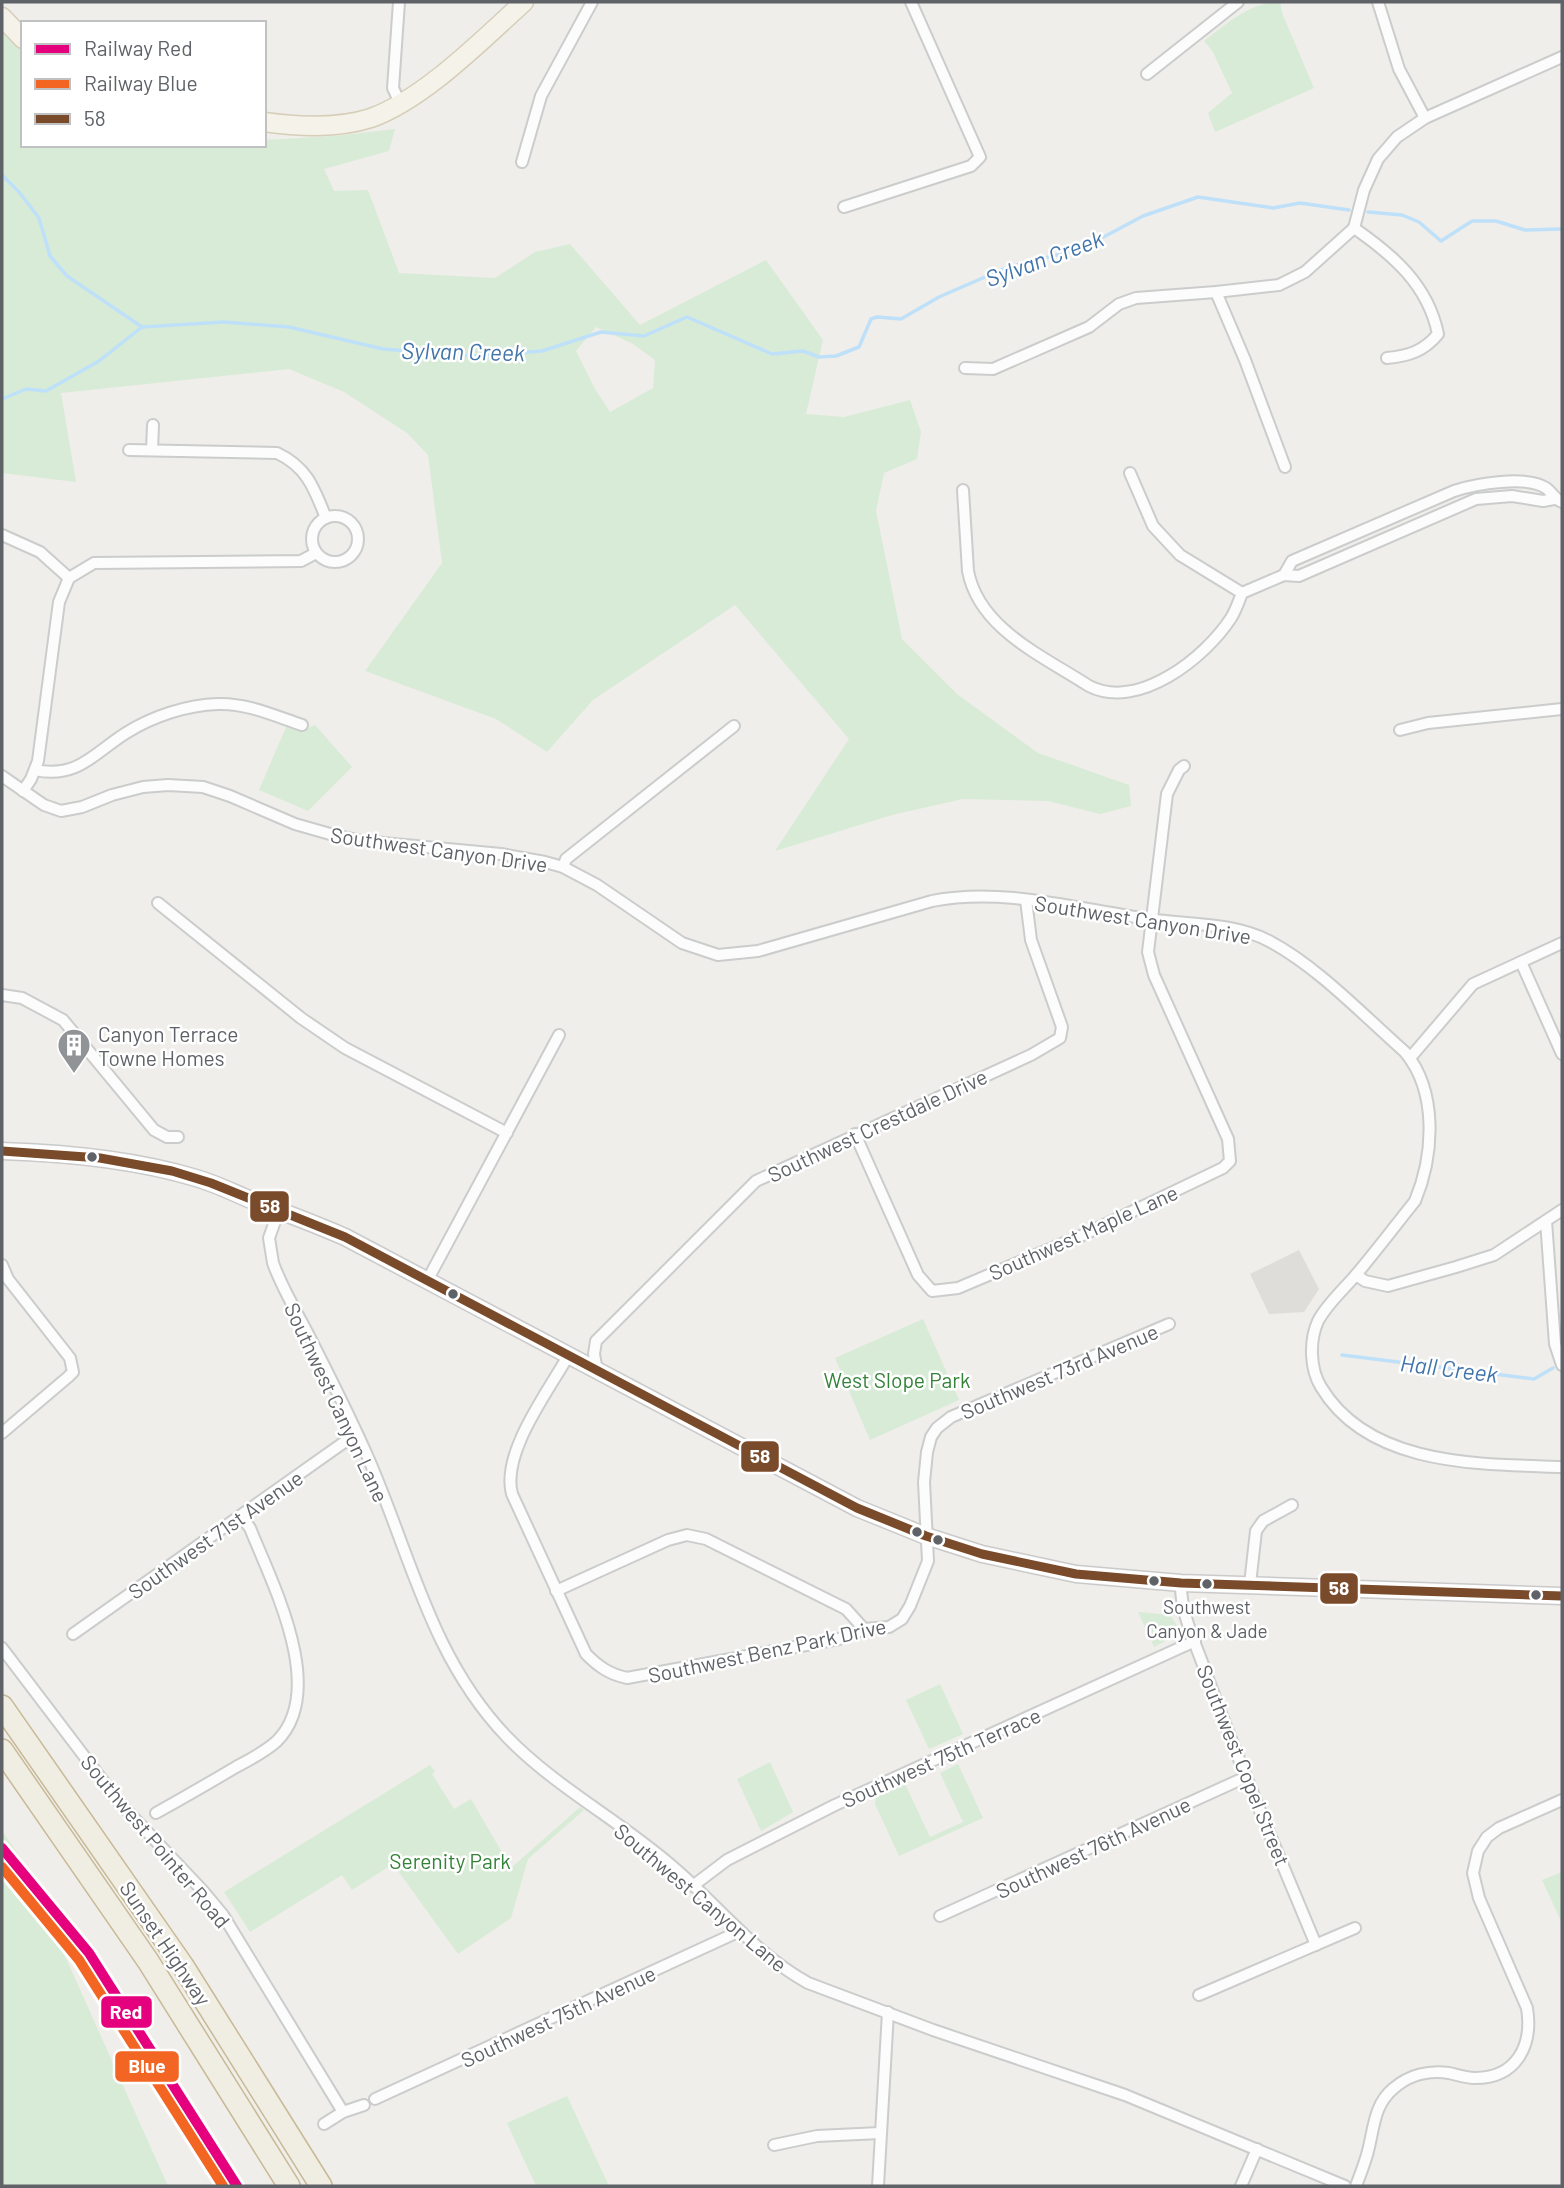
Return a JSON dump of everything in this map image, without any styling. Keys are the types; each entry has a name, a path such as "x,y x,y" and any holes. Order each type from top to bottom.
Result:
{"highway":[{"name":"Sunset Highway","path":"2,1706 183,1966 321,2186"},
{"name":"Sunset Highway","path":"2,1750 154,1972 289,2186"}],"main road":[{"path":"266,122 303,127 342,124 369,118 400,103 432,82 524,2"},
{"path":"2,17 21,37"},
{"path":"2,1151 58,1153 165,1170 198,1179 345,1237 857,1507 926,1536 982,1554 1044,1569 1099,1577 1181,1583 1562,1596"}],"street":[{"path":"399,2 393,88 400,103"},
{"path":"522,162 541,96 592,2"},
{"path":"844,207 971,166 980,157 911,2"},
{"path":"1147,74 1238,2"},
{"path":"1378,2 1399,69 1425,118"},
{"path":"965,368 993,369 1089,327 1119,304 1136,298 1279,285 1305,272 1354,228 1364,190 1378,159 1397,137 1425,118 1562,57"},
{"path":"1354,228 1389,253 1418,285 1434,314 1438,334 1427,347 1387,358"},
{"path":"1216,292 1245,360 1284,467"},
{"path":"152,450 153,425"},
{"path":"129,450 277,453 294,461 306,474 326,518"},
{"path":"1130,473 1153,526 1180,555 1242,593"},
{"path":"1284,575 1292,561 1475,484 1529,483 1546,488 1558,500"},
{"path":"963,490 968,571 982,607 1002,629 1097,690 1120,694 1134,692 1187,663 1222,630 1233,616 1242,593 1284,575 1299,576 1447,509 1476,499 1512,496 1543,501 1558,500"},
{"path":"339,516 357,530 358,547 346,560 338,563 322,559 316,553 312,544 313,533 315,527 326,518 339,516"},
{"path":"2,535 40,552 69,578"},
{"path":"23,791 35,770 62,589 69,578 81,568 94,563 301,561 316,553"},
{"path":"35,770 54,772 80,766 140,726 197,706 221,704 247,707 302,725"},
{"path":"1400,730 1428,723 1562,709"},
{"name":"Southwest Canyon Drive","path":"563,867 566,859 734,726"},
{"path":"1151,919 1167,794 1179,770 1184,766"},
{"name":"Southwest Canyon Drive","path":"2,776 52,809 69,811 143,787 203,787 295,824 330,834 362,841 508,855 563,867 597,885 682,943 695,950 718,955 758,951 960,896 1027,900 1232,929 1265,939 1301,961 1410,1058 1416,1067 1427,1101 1428,1152 1420,1189 1415,1201 1318,1321 1312,1352 1317,1381 1329,1400 1344,1416 1377,1440 1395,1447 1462,1461 1562,1467"},
{"name":"Southwest Crestdale Drive","path":"597,1370 594,1354 596,1340 747,1188 766,1174 1031,1055 1060,1038 1062,1027 1031,940 1027,900"},
{"path":"158,903 301,1018 345,1048 506,1133"},
{"name":"Southwest Maple Lane","path":"855,1134 918,1275 932,1291 958,1288 1223,1168 1230,1161 1228,1139 1154,975 1148,952 1151,919"},
{"path":"1410,1058 1473,984 1562,943"},
{"path":"1521,962 1562,1054"},
{"path":"2,996 22,999 63,1020 154,1130 167,1137 178,1137"},
{"path":"427,1281 559,1035"},
{"name":"Southwest Canyon Lane","path":"279,1210 270,1238 273,1263 358,1436 432,1625 458,1672 484,1710 536,1766 658,1854 768,1956 798,1977 844,1998 1125,2095 1345,2186"},
{"path":"1356,1275 1365,1281 1388,1286 1419,1279 1494,1255 1562,1210"},
{"path":"1546,1222 1555,1344 1562,1365"},
{"path":"2,1265 13,1286 70,1358 73,1368 68,1377 2,1433"},
{"name":"Southwest 73rd Avenue","path":"926,1536 925,1466 931,1437 937,1428 951,1418 1169,1324"},
{"name":"Southwest Benz Park Drive","path":"568,1356 515,1450 509,1485 586,1654 612,1675 627,1678 839,1639 864,1629 889,1627 902,1619 910,1606 928,1561 926,1536"},
{"name":"Southwest 71st Avenue","path":"73,1634 343,1443 358,1436"},
{"path":"1250,1584 1256,1531 1263,1521 1292,1505"},
{"path":"156,1813 274,1744 290,1724 298,1677 287,1624 250,1528 241,1516"},
{"path":"555,1591 668,1540 687,1535 706,1539 846,1609 864,1629"},
{"name":"Southwest Copel Street","path":"1181,1583 1183,1605 1245,1777 1316,1945"},
{"name":"Southwest 75th Terrace","path":"694,1885 727,1860 835,1805 1195,1641"},
{"name":"Southwest Pointer Road","path":"2,1648 119,1802 223,1915 343,2112"},
{"name":"Southwest 76th Avenue","path":"940,1916 1245,1777"},
{"path":"1356,2186 1368,2152 1379,2104 1391,2090 1406,2078 1428,2072 1479,2078 1496,2074 1519,2058 1526,2046 1530,2026 1527,2008 1479,1898 1473,1873 1478,1851 1499,1828 1562,1800"},
{"path":"1199,1995 1355,1927"},
{"name":"Southwest 75th Avenue","path":"376,2099 740,1931"},
{"path":"878,2186 888,2012"},
{"path":"324,2124 343,2112 364,2105"},
{"path":"774,2145 817,2136 880,2133"},
{"path":"1241,2186 1258,2149"}],"shaded area":[{"path":"1299,1250 1319,1289 1304,1312 1269,1314 1250,1274"}],"green space":[{"path":"1280,2 1282,13 1314,88 1215,132 1208,113 1232,93 1213,52 1204,41 1249,10"},
{"path":"2,31 21,50 21,147 266,147 266,140 395,129 389,151 324,169 334,191 368,190 399,273 495,278 535,252 570,244 640,325 766,260 823,340 806,414 844,417 910,400 921,432 917,459 884,473 876,511 902,639 957,694 1038,753 1129,785 1131,806 1100,814 1048,801 963,799 892,815 775,851 849,739 735,605 593,700 547,752 496,719 365,671 442,563 428,455 407,433 344,392 289,369 61,393 76,482 2,473","holes":["596,327 633,344 655,360 653,388 610,412 576,351"]},
{"path":"287,725 303,730 315,725 352,767 308,811 259,790"},
{"name":"West Slope Park","path":"923,1319 959,1400 870,1440 835,1358"},
{"path":"1138,1612 1170,1615 1178,1627 1177,1635 1154,1647"},
{"path":"940,1684 963,1734 929,1749 906,1700"},
{"path":"770,1762 793,1812 761,1831 737,1779"},
{"path":"958,1764 983,1818 899,1856 875,1804 876,1798 905,1784 930,1837 963,1822 940,1773"},
{"name":"Serenity Park","path":"430,1765 435,1772 432,1774 454,1809 471,1799 511,1868 580,1807 584,1810 528,1859 511,1918 458,1954 393,1864 352,1890 342,1875 250,1932 224,1892"},
{"path":"2,1831 22,1860 168,2186 2,2186"},
{"path":"1562,1872 1562,1923 1542,1880"},
{"path":"567,2096 609,2186 536,2186 507,2123"}],"waterway":[{"path":"2,175 39,218 50,256 67,276 142,327"},
{"name":"Sylvan Creek","path":"2,399 26,389 46,391 99,361 142,327 224,322 289,327 383,349 473,356 542,351 601,332 644,336 687,317 772,354 803,351 819,357 836,356 859,347 871,319 901,319 939,297 1008,267 1081,249 1143,216 1198,197 1273,208 1300,203 1349,210"},
{"name":"Sylvan Creek","path":"1368,212 1402,215 1419,222 1441,241 1472,221 1496,221 1525,230 1562,229"},
{"name":"Hall Creek","path":"1342,1355 1534,1379 1553,1368"}],"rail line":[{"name":"Red","path":"2,1848 89,1953 237,2186"},
{"name":"Blue","path":"2,1867 79,1960 223,2186"}],"transit line":[{"name":"58","path":"2,1151 100,1158 172,1171 211,1183 345,1237 857,1508 926,1536 982,1554 1076,1574 1181,1583 1562,1596"}],"place":[{"name":"Canyon Terrace Towne Homes","path":"74,1075"},
{"name":"Southwest Canyon & Jade","path":"1207,1584"}]}
